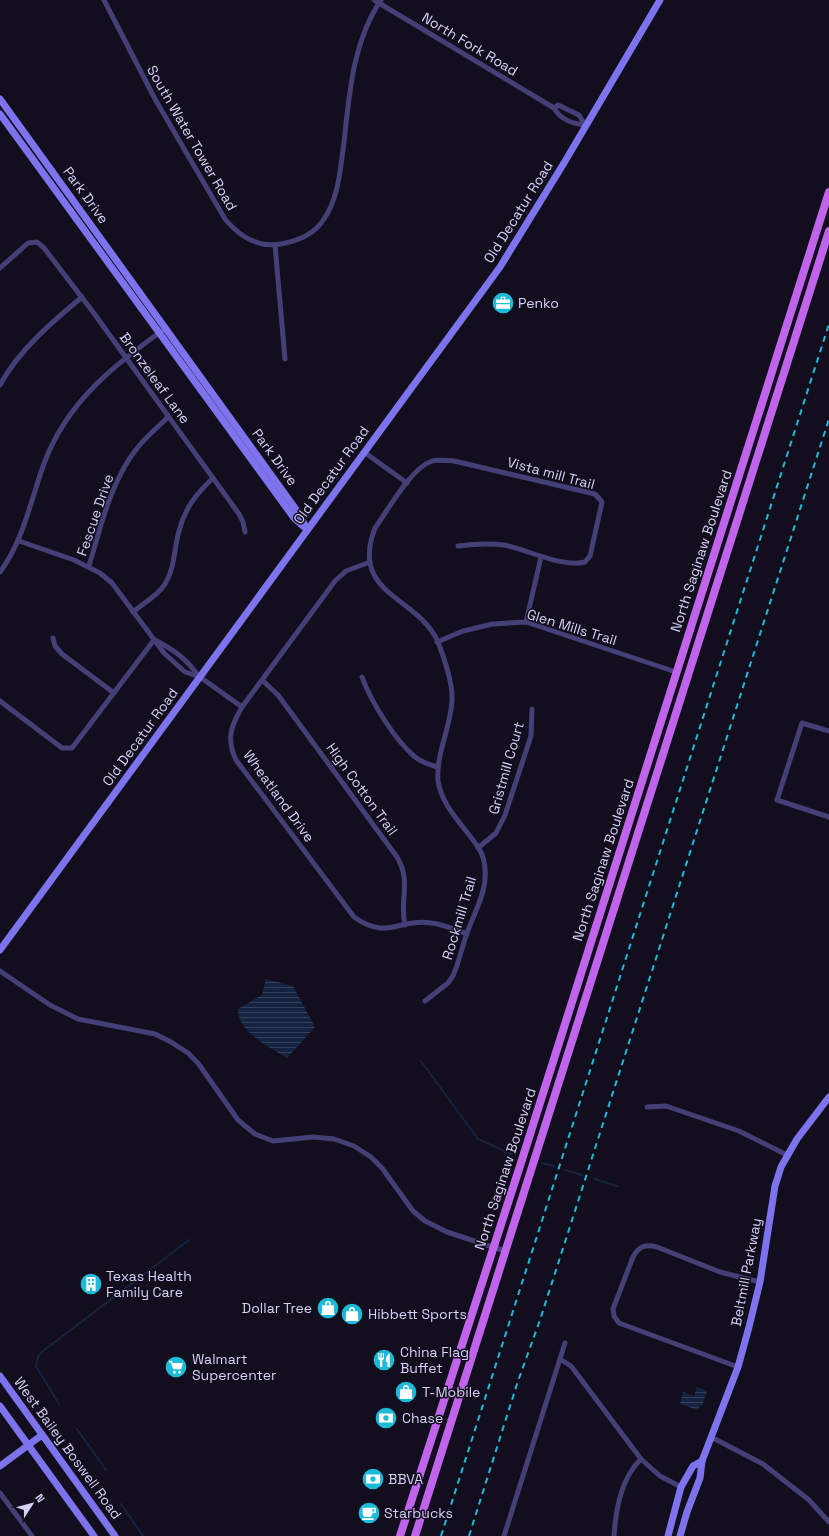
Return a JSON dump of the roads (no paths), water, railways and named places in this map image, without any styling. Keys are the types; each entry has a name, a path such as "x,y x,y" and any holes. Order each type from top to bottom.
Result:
{"main road":[{"name":"North Saginaw Boulevard","path":"400,1536 494,1247 829,192"},
{"name":"North Saginaw Boulevard","path":"415,1536 829,231"}],"street":[{"name":"South Water Tower Road","path":"104,0 158,106 225,219 233,229 245,238 255,242 275,245 297,241 314,231 324,220 331,207 338,185 348,108 358,56 367,22 378,1"},
{"name":"Old Decatur Road","path":"0,950 500,267 564,163 660,0"},
{"name":"North Fork Road","path":"378,1 554,108 558,115 575,124 585,125"},
{"name":"Park Drive","path":"0,99 294,518 307,530"},
{"name":"North Fork Road","path":"554,108 558,105 579,115 585,125"},
{"name":"Park Drive","path":"0,114 162,331"},
{"name":"Bronzeleaf Lane","path":"0,268 28,243 37,242 44,248 82,297 239,514 243,522 245,532"},
{"path":"275,245 284,359"},
{"path":"0,385 29,346 55,320 82,297"},
{"path":"0,572 10,558 19,541 46,460 63,425 86,394 125,357 162,331"},
{"name":"Fescue Drive","path":"89,566 107,508 121,475 138,447 168,417"},
{"path":"364,452 407,483"},
{"name":"Vista mill Trail","path":"430,462 436,460 454,461 595,494 602,502 590,556 585,562 568,562 541,557"},
{"name":"Rockmill Trail","path":"425,1001 453,976 485,879 483,858 478,848 442,798 439,788 438,767 452,700 444,661 438,642 426,623 386,592 378,582 370,562 370,548 375,528 407,483 419,469 430,462"},
{"path":"133,612 161,591 166,583 173,564 179,531 188,509 198,492 213,478"},
{"path":"19,541 89,566 112,583 164,653 185,672 200,677 242,707"},
{"path":"458,546 476,544 505,545 541,557 526,622"},
{"name":"Wheatland Drive","path":"370,562 346,571 335,581 263,681 242,707 233,722 229,736 232,751 236,760 347,910 354,917 373,928 385,929 405,924 432,923 467,934"},
{"name":"Glen Mills Trail","path":"438,642 463,630 526,622 676,672"},
{"path":"53,638 55,646 62,654 114,693"},
{"path":"154,640 171,648 190,663 200,677"},
{"path":"0,701 62,748 69,750 75,747 154,640"},
{"path":"362,677 369,696 403,744 416,757 438,767"},
{"name":"High Cotton Trail","path":"263,681 278,695 397,857 405,873 406,884 402,911 405,924"},
{"name":"Gristmill Court","path":"478,848 496,833 505,815 531,736 532,709"},
{"path":"829,731 802,723 777,800 829,816"},
{"path":"0,971 50,1005 78,1019 154,1034 171,1042 188,1053 198,1063 238,1120 255,1134 273,1141 313,1137 334,1139 354,1146 371,1157 382,1168 413,1211 425,1221 447,1232 505,1251"},
{"name":"Beltmill Parkway","path":"680,1536 691,1499 700,1478 702,1461 738,1367 760,1282 775,1186 787,1155 829,1097"},
{"path":"647,1107 666,1106 739,1131 787,1155"},
{"path":"738,1367 619,1322 614,1316 613,1309 636,1250 642,1246 648,1245 657,1247 720,1272 760,1282"},
{"path":"504,1536 565,1343"},
{"path":"560,1359 571,1366 641,1459 660,1476 688,1492 691,1499"},
{"name":"West Bailey Boswell Road","path":"0,1376 115,1536"},
{"path":"0,1406 94,1536"},
{"path":"0,1466 42,1435"},
{"path":"711,1437 763,1464 809,1500 829,1522"},
{"path":"614,1536 616,1514 625,1482 636,1464 641,1459"},
{"name":"Beltmill Parkway","path":"668,1536 681,1487 693,1466 702,1461"},
{"path":"0,1493 32,1536"}],"water":[{"path":"266,979 293,986 315,1027 287,1058 256,1038 243,1025 239,1017 238,1009 262,995"},
{"path":"697,1387 707,1391 702,1406 700,1405 698,1410 680,1404 683,1392 694,1396"}],"waterway":[{"path":"421,1061 478,1139 511,1154"},
{"path":"542,1163 554,1166"},
{"path":"565,1170 582,1175"},
{"path":"595,1179 617,1186"},
{"path":"59,1404 36,1366 38,1357 43,1351 189,1240"},
{"path":"77,1429 106,1470"},
{"path":"121,1504 143,1536"}],"railway":[{"path":"441,1536 829,324"},
{"path":"469,1536 517,1384 540,1320 829,419"}],"place":[{"name":"Penko","path":"503,303"},
{"name":"Texas Health Family Care","path":"91,1284"},
{"name":"Dollar Tree","path":"328,1308"},
{"name":"Hibbett Sports","path":"352,1314"},
{"name":"China Flag Buffet","path":"384,1360"},
{"name":"Walmart Supercenter","path":"176,1367"},
{"name":"T-Mobile","path":"406,1392"},
{"name":"Chase","path":"386,1418"},
{"name":"BBVA","path":"373,1479"},
{"name":"Starbucks","path":"369,1513"}]}
